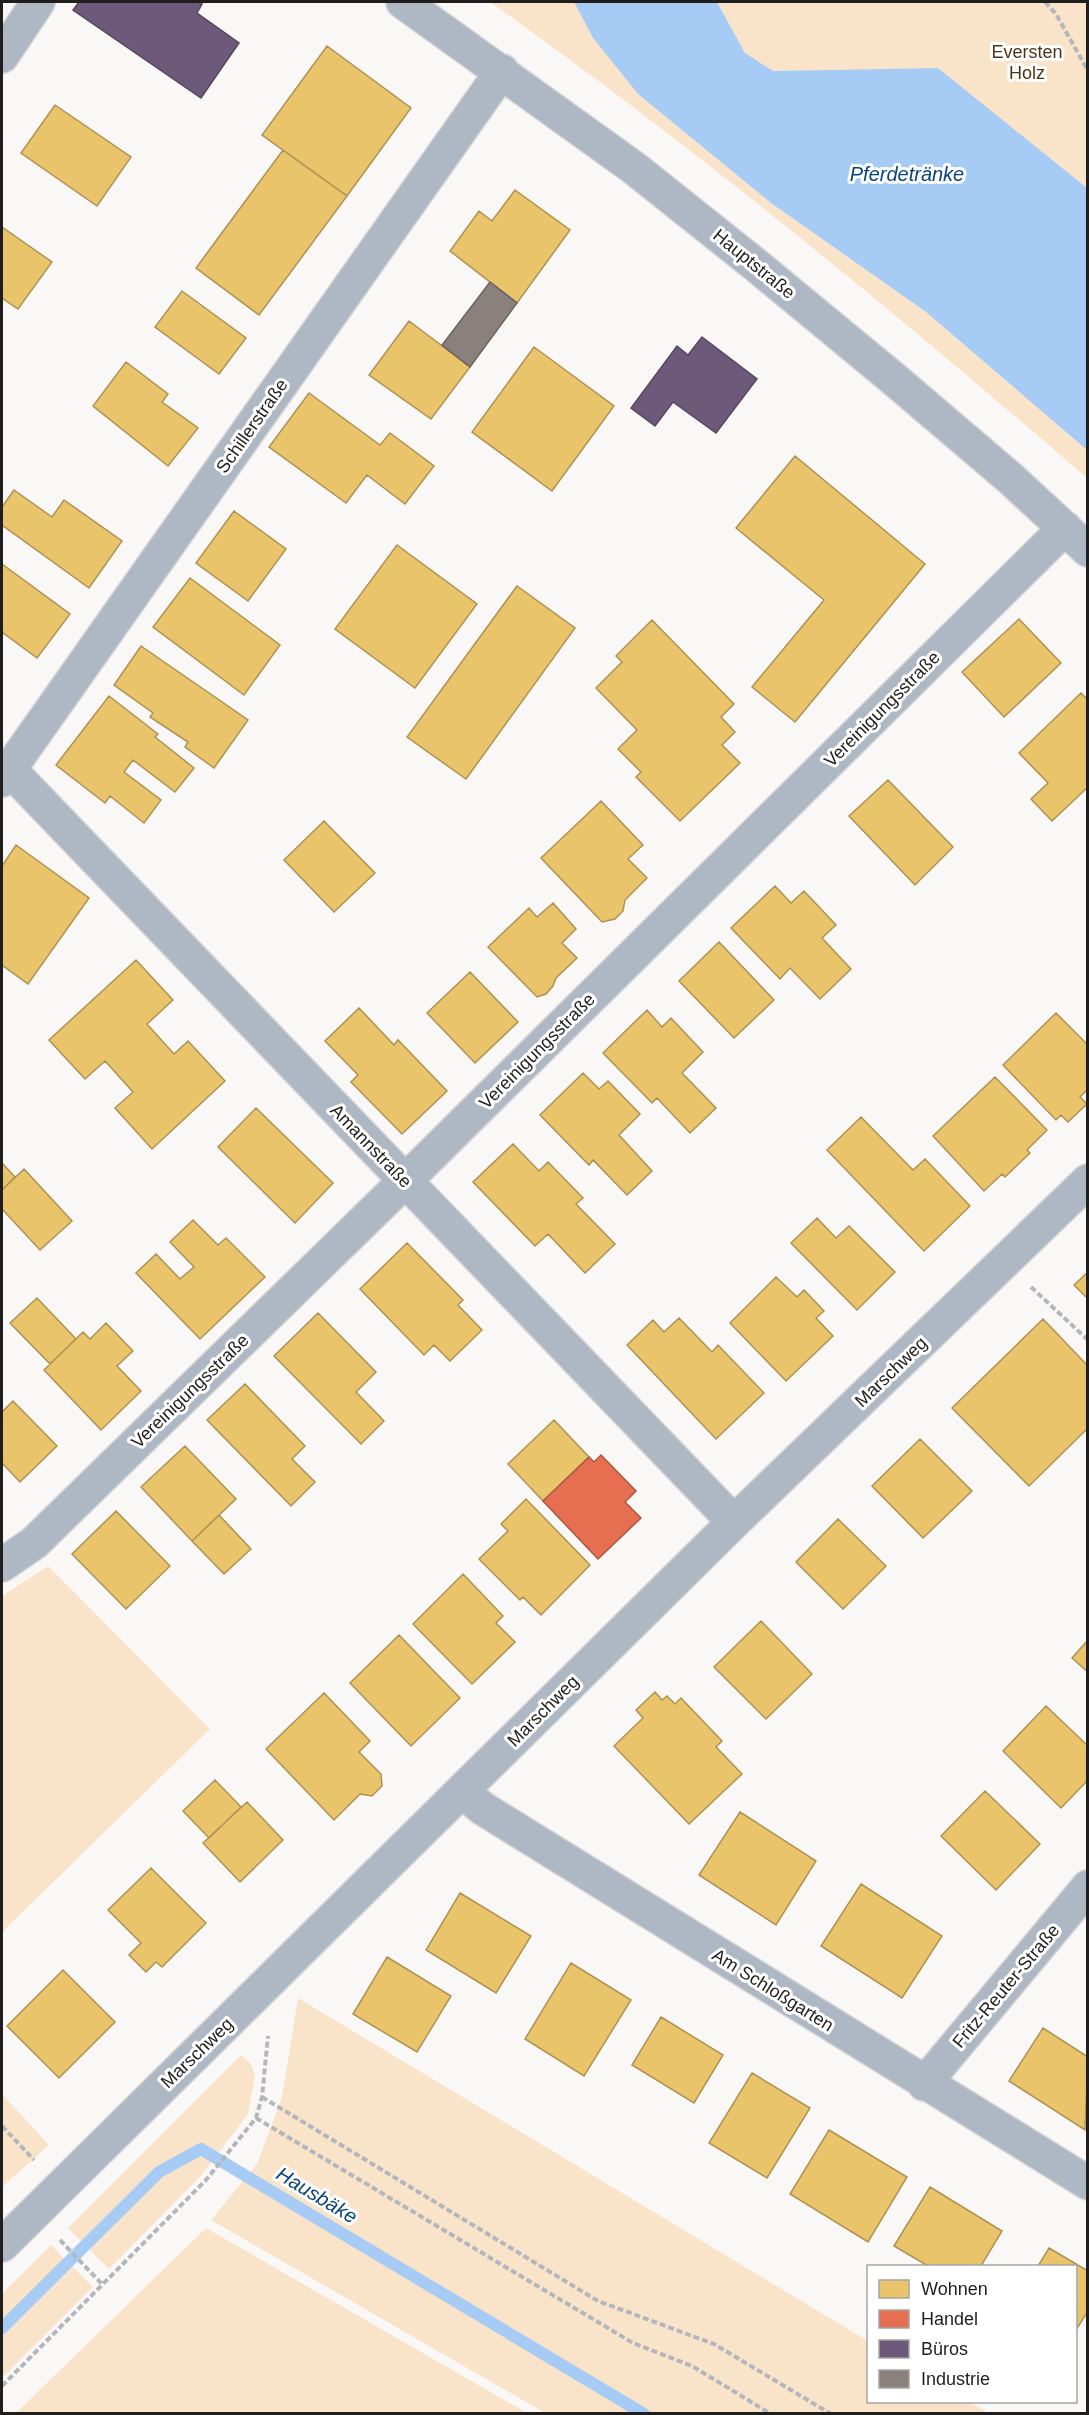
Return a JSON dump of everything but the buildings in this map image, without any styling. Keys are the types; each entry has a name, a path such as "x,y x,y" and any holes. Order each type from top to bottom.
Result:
{"street":[{"path":"2,56 38,2"},
{"name":"Hauptstraße","path":"403,2 634,168 757,266 895,380 1076,539"},
{"name":"Schillerstraße","path":"5,775 502,71"},
{"name":"Vereinigungsstraße","path":"2,1565 34,1543 405,1181 1076,539"},
{"name":"Amannstraße","path":"5,775 405,1181 734,1522"},
{"name":"Marschweg","path":"2,2245 734,1522 1088,1181"},
{"name":"Am Schloßgarten","path":"462,1791 482,1808 924,2084 1088,2183"},
{"name":"Fritz-Reuter-Straße","path":"924,2084 1088,1887"}],"path":[{"path":"1045,2 1056,14 1088,71"},
{"path":"1005,1262 1088,1340"},
{"path":"2,2386 206,2180 256,2118 262,2097 269,2027"},
{"path":"262,2097 598,2301 714,2344 831,2414"},
{"path":"256,2118 633,2343 692,2366 771,2414"},
{"path":"2,2126 38,2164"},
{"path":"55,2235 102,2284"}],"green space":[{"path":"490,2 574,2 593,38 638,94 771,203 926,312 1087,450 1087,478 942,354 719,173"},
{"name":"Eversten Holz","path":"717,2 1087,2 1087,188 938,69 773,71 745,53"},
{"path":"48,1566 210,1729 2,1932 2,1596"},
{"path":"298,1998 867,2340 867,2403 971,2403 989,2413 545,2413 211,2220 257,2164 282,2097"},
{"path":"241,2055 251,2064 255,2077 248,2114 200,2177 109,2269 68,2228"},
{"path":"2,2094 49,2145 2,2187"},
{"path":"206,2228 527,2413 16,2413"},
{"path":"51,2245 93,2287 2,2378 2,2294"}],"water":[{"name":"Pferdetränke","path":"574,2 717,2 745,53 773,71 938,68 1087,188 1087,450 926,312 771,203 638,94 593,38"}],"waterway":[{"name":"Hausbäke","path":"2,2328 159,2172 201,2149 644,2414"}]}
